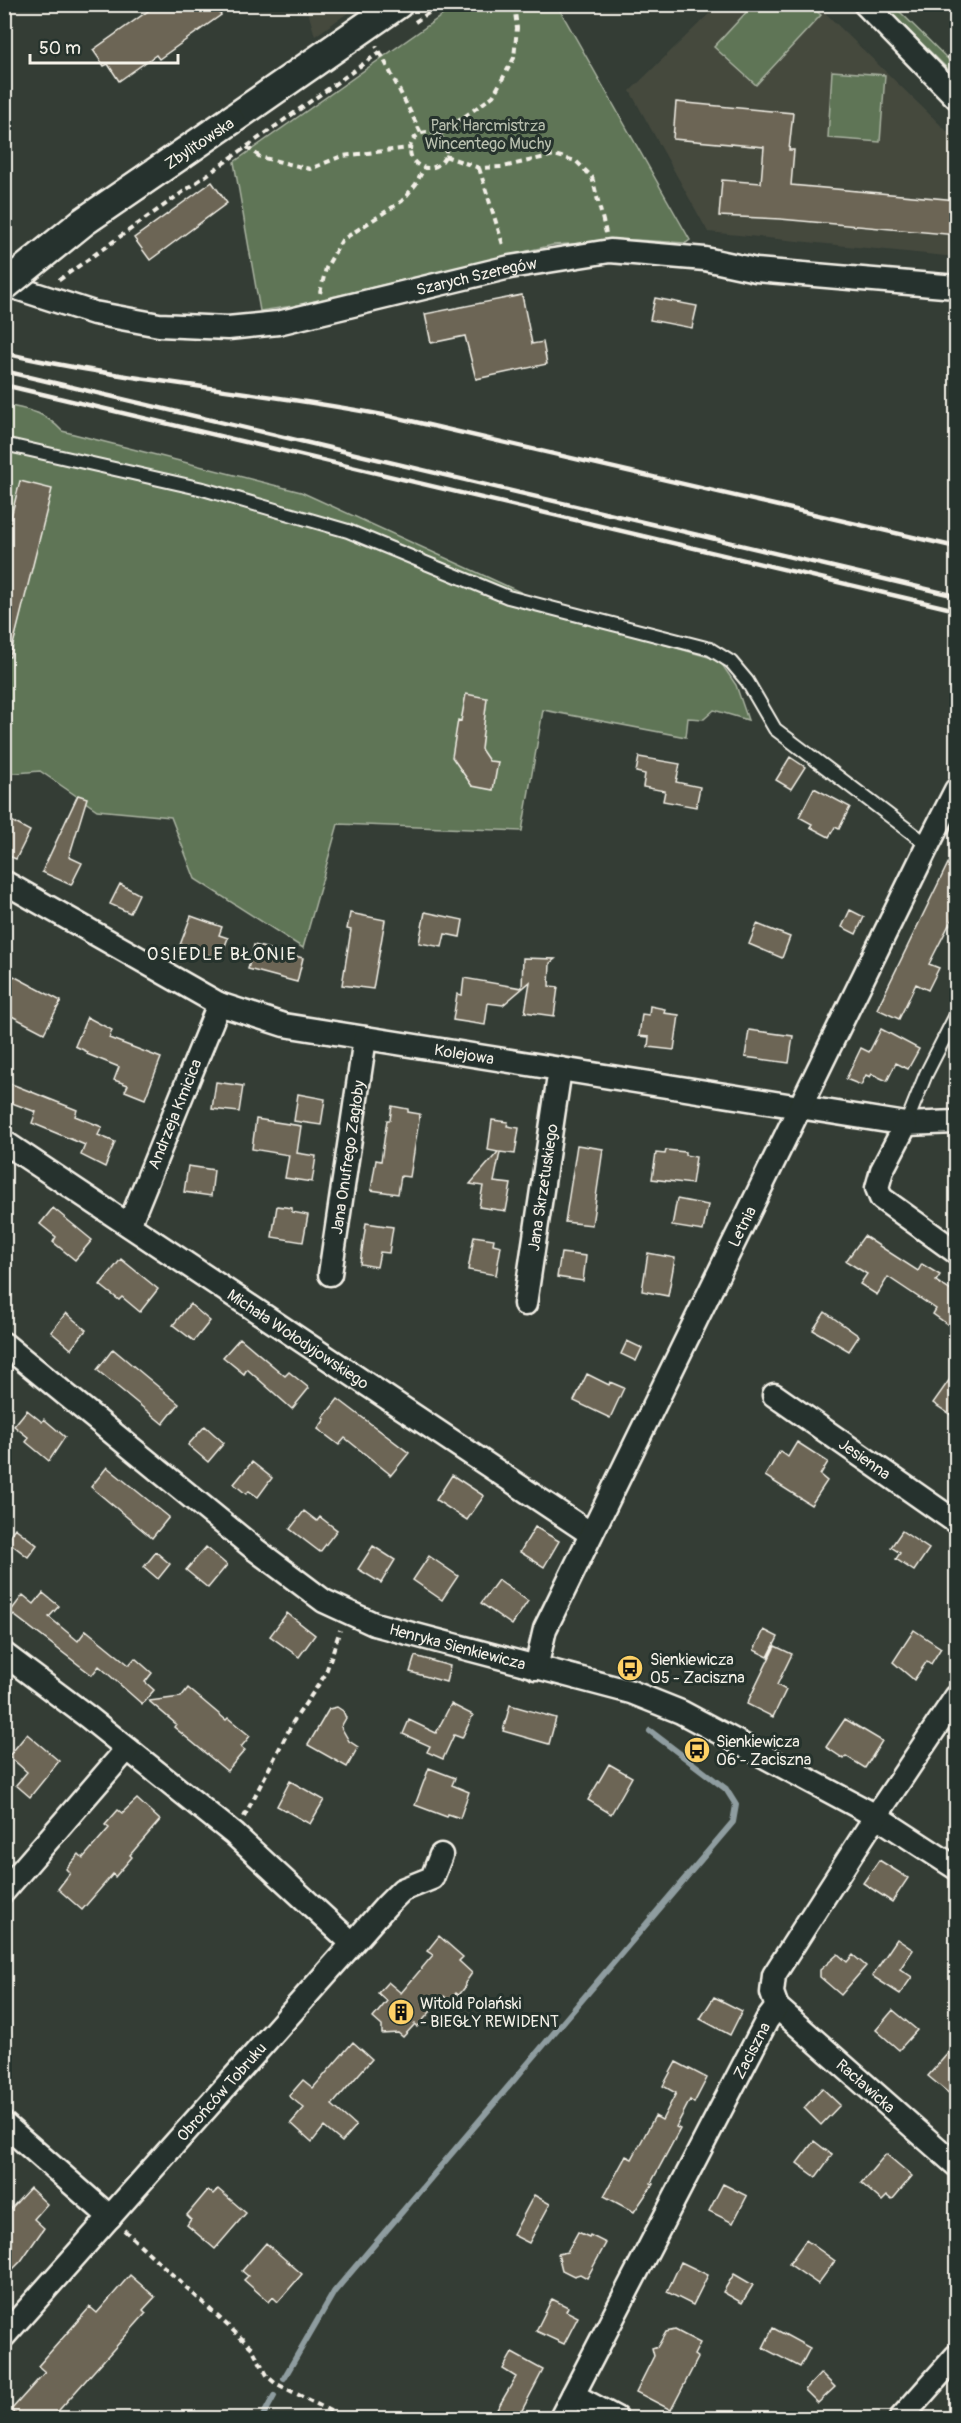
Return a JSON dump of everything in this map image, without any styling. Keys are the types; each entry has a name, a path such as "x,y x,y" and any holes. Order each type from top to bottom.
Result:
{"street":[{"name":"Zbylitowska","path":"4,285 83,222 398,4"},
{"path":"865,4 957,97"},
{"name":"Szarych Szeregów","path":"4,285 94,313 159,325 228,328 278,323 510,267 610,251 705,259 756,270 957,287"},
{"name":"Letnia","path":"536,1668 545,1629 799,1107 957,790"},
{"name":"Kolejowa","path":"4,882 219,1004 284,1025 906,1124 957,1122"},
{"name":"Andrzeja Kmicica","path":"129,1226 219,1004"},
{"name":"Jana Onufrego Zagłoby","path":"330,1274 365,1038"},
{"name":"Jana Skrzetuskiego","path":"525,1304 560,1069"},
{"path":"906,1124 882,1170 877,1188 882,1198 957,1252"},
{"name":"Michała Wołodyjowskiego","path":"4,1142 591,1534"},
{"name":"Henryka Sienkiewicza","path":"4,1344 256,1550 324,1601 385,1627 631,1692 681,1712 876,1816 957,1868"},
{"name":"Jesienna","path":"774,1395 957,1522"},
{"path":"4,1653 234,1834 352,1943"},
{"name":"Zaciszna","path":"561,2418 767,2020 777,2007 772,1993 774,1975 876,1816 957,1697"},
{"path":"4,1891 127,1749"},
{"name":"Obrońców Tobruku","path":"4,2337 352,1943 402,1890 432,1878 441,1855"},
{"name":"Racławicka","path":"777,2007 957,2165"},
{"path":"4,2124 110,2217"},
{"path":"901,2418 957,2356"},
{"path":"573,2395 616,2418"}],"lane":[{"path":"4,444 226,495 348,531 508,597 710,649 731,662 747,681 775,729 928,845"},
{"path":"906,1124 926,1074 957,1015"}],"path":[{"path":"439,135 493,96 514,58 518,28 514,4"},
{"path":"375,44 421,134"},
{"path":"380,52 247,147 260,156 310,168 342,156 410,148"},
{"path":"421,134 439,135 444,141 445,156 438,165 424,168 413,160 410,148 412,142 421,134"},
{"path":"445,156 479,168 503,167 554,155 576,161 592,177 610,251"},
{"path":"316,315 326,268 342,240 402,201 416,184 424,168"},
{"path":"479,168 510,267"},
{"path":"234,1834 293,1722 325,1675 346,1612"},
{"path":"110,2217 252,2348 268,2377 274,2383 344,2418"}],"shaded area":[{"path":"306,4 359,5 315,36"},
{"path":"718,5 817,5 956,140 956,257 708,232 630,91"}],"green space":[{"name":"Park Harcmistrza Wincentego Muchy","path":"457,5 557,5 690,240 686,243 635,240 553,245 293,306 260,311 234,162"},
{"path":"753,5 809,5 821,15 756,85 714,47"},
{"path":"883,5 893,5 956,67 956,77"},
{"path":"832,71 885,75 880,142 828,138"},
{"path":"5,405 42,415 62,431 301,492 588,623 719,660 736,685 748,720 714,710 704,719 688,718 686,737 543,710 522,831 338,824 303,948 195,879 171,817 97,810 40,771 5,774"}],"building":[{"path":"158,4 214,4 221,15 159,59 156,55 119,81 108,64 104,66 93,50"},
{"path":"676,102 793,113 789,150 794,150 791,185 957,200 957,235 780,219 719,216 722,180 761,183 764,147 673,139"},
{"path":"212,182 227,203 150,260 134,238"},
{"path":"522,295 532,344 543,342 547,364 476,379 465,336 431,343 425,314"},
{"path":"655,298 697,306 692,328 650,320"},
{"path":"20,481 52,489 10,657 4,656 4,545"},
{"path":"466,694 487,698 481,749 489,761 498,762 493,790 472,786 452,757 458,720 461,721"},
{"path":"639,757 680,764 676,782 700,787 696,807 663,801 665,791 643,787 645,774 636,772"},
{"path":"790,757 805,767 791,789 776,780"},
{"path":"814,788 850,807 839,829 835,827 829,837 810,827 812,824 799,817"},
{"path":"78,795 87,798 69,857 82,863 71,885 42,872"},
{"path":"4,817 30,831 16,859 4,854"},
{"path":"957,845 957,909 929,964 939,968 928,990 916,984 899,1019 877,1009"},
{"path":"120,884 139,894 130,913 110,904"},
{"path":"850,910 864,917 856,934 842,927"},
{"path":"425,912 463,920 460,937 445,934 442,947 419,943"},
{"path":"350,913 385,920 373,989 342,985 351,930 347,929"},
{"path":"191,916 222,927 219,935 228,938 220,959 180,945"},
{"path":"757,924 790,937 782,958 749,944"},
{"path":"254,945 303,958 297,982 248,969"},
{"path":"523,958 555,959 550,963 549,986 558,987 554,1016 525,1012 530,982 503,1005 488,1003 485,1025 453,1020 457,994 462,995 464,978 522,988"},
{"path":"4,971 61,1001 44,1033 4,1012"},
{"path":"650,1006 665,1009 664,1013 679,1015 674,1050 648,1047 649,1037 639,1036 642,1014 649,1015"},
{"path":"87,1017 112,1030 109,1038 161,1058 145,1099 125,1091 128,1085 114,1080 119,1067 87,1054 88,1052 75,1046"},
{"path":"881,1029 919,1049 908,1069 896,1063 887,1081 872,1074 870,1077 866,1075 861,1085 846,1079 861,1048 869,1052"},
{"path":"749,1030 793,1036 789,1063 745,1057"},
{"path":"4,1081 77,1110 75,1116 102,1127 98,1135 115,1142 105,1167 81,1155 85,1145 32,1123 36,1112 4,1100"},
{"path":"216,1082 243,1086 239,1112 212,1109"},
{"path":"298,1094 325,1099 321,1125 294,1121"},
{"path":"392,1106 420,1114 410,1177 401,1176 398,1194 371,1190 376,1160 381,1161 387,1120 390,1120"},
{"path":"256,1119 301,1126 297,1153 316,1156 312,1182 285,1178 289,1155 252,1149"},
{"path":"492,1120 508,1122 507,1126 519,1128 515,1154 500,1152 494,1182 511,1184 506,1211 479,1207 483,1186 470,1184 498,1152 488,1150"},
{"path":"577,1145 603,1149 592,1225 565,1222"},
{"path":"666,1150 685,1152 685,1155 696,1157 692,1184 652,1179 656,1153 665,1154"},
{"path":"188,1166 214,1170 211,1196 184,1192"},
{"path":"677,1199 708,1205 703,1231 672,1226"},
{"path":"277,1206 292,1208 292,1212 308,1215 303,1242 272,1237"},
{"path":"53,1208 92,1240 75,1260 53,1242 56,1237 40,1224"},
{"path":"366,1223 393,1227 389,1253 380,1252 377,1267 360,1264"},
{"path":"474,1236 494,1239 493,1244 501,1246 496,1275 468,1270"},
{"path":"864,1236 918,1271 922,1264 940,1275 936,1281 957,1295 957,1331 933,1314 936,1309 888,1277 877,1295 860,1284 867,1274 846,1261"},
{"path":"561,1253 586,1256 583,1281 557,1277"},
{"path":"648,1253 675,1258 668,1296 642,1291"},
{"path":"121,1259 158,1289 140,1312 122,1297 119,1300 100,1285"},
{"path":"190,1304 210,1321 194,1341 173,1325"},
{"path":"825,1312 859,1336 849,1351 813,1330"},
{"path":"66,1313 86,1330 71,1349 51,1332"},
{"path":"240,1338 285,1376 289,1372 309,1388 292,1409 247,1369 244,1374 223,1357"},
{"path":"627,1341 642,1348 636,1361 621,1354"},
{"path":"113,1349 179,1404 163,1424 97,1370"},
{"path":"957,1369 957,1419 933,1403"},
{"path":"587,1374 609,1385 610,1382 624,1388 610,1418 574,1401"},
{"path":"338,1399 409,1453 391,1475 345,1438 339,1445 318,1429 325,1419 323,1418"},
{"path":"27,1410 42,1422 44,1419 65,1437 49,1461 26,1442 29,1438 14,1426"},
{"path":"205,1426 224,1443 208,1462 188,1445"},
{"path":"797,1442 828,1462 820,1475 827,1481 811,1505 765,1476 780,1451 788,1457"},
{"path":"252,1462 272,1478 258,1497 249,1491 246,1494 234,1484"},
{"path":"107,1467 169,1517 152,1538 91,1487"},
{"path":"452,1475 484,1496 467,1520 436,1500"},
{"path":"304,1511 317,1521 320,1517 337,1530 320,1552 290,1529"},
{"path":"535,1527 559,1541 544,1567 520,1552"},
{"path":"15,1528 37,1545 28,1557 6,1540"},
{"path":"902,1531 929,1549 914,1571 896,1559 900,1553 891,1547"},
{"path":"373,1546 395,1560 381,1583 358,1569"},
{"path":"206,1547 227,1565 208,1588 186,1570"},
{"path":"156,1552 170,1564 158,1579 144,1567"},
{"path":"429,1556 458,1576 442,1600 413,1580"},
{"path":"498,1580 528,1601 512,1625 481,1603"},
{"path":"43,1593 59,1606 49,1617 78,1641 86,1630 129,1665 135,1658 152,1673 145,1682 154,1690 142,1704 99,1666 92,1675 10,1612 23,1595 34,1604"},
{"path":"287,1613 315,1635 299,1657 270,1636"},
{"path":"764,1630 778,1637 768,1657 754,1650"},
{"path":"914,1630 941,1648 931,1664 927,1661 914,1680 893,1662"},
{"path":"775,1646 792,1654 777,1685 786,1690 773,1717 747,1704"},
{"path":"415,1656 450,1666 446,1682 410,1672"},
{"path":"188,1688 226,1720 228,1718 250,1736 241,1747 245,1750 227,1771 174,1727 176,1724 149,1701 181,1697"},
{"path":"451,1704 473,1715 462,1738 454,1735 443,1759 427,1752 430,1746 403,1734 409,1720 436,1733"},
{"path":"510,1705 556,1718 549,1744 503,1731"},
{"path":"337,1707 343,1711 346,1718 341,1727 349,1741 358,1747 347,1767 308,1745 329,1709"},
{"path":"845,1719 882,1741 865,1768 846,1756 844,1759 826,1747"},
{"path":"27,1734 59,1761 30,1797 16,1785 27,1772 9,1756"},
{"path":"609,1764 632,1777 611,1814 588,1800"},
{"path":"429,1768 455,1778 452,1785 469,1792 460,1818 448,1814 447,1817 415,1805"},
{"path":"290,1781 324,1800 310,1824 277,1806"},
{"path":"137,1799 160,1820 130,1855 132,1857 115,1877 113,1874 82,1910 58,1889 70,1873 66,1869 79,1854 83,1858 109,1828 105,1825 118,1810 122,1813"},
{"path":"879,1860 908,1878 892,1902 863,1883"},
{"path":"439,1936 463,1957 459,1961 472,1973 465,1983 466,1986 459,1995 456,1993 449,2001 444,1996 417,2027 415,2024 403,2037 398,2033 382,2034 382,2026 373,2018 387,2001 378,1993 388,1982 401,1993 433,1955 427,1951"},
{"path":"897,1939 913,1950 900,1969 912,1977 900,1994 872,1976"},
{"path":"838,1954 847,1962 853,1955 866,1966 841,1995 820,1977 820,1970"},
{"path":"714,1997 742,2011 730,2035 700,2019"},
{"path":"893,2010 917,2030 899,2050 876,2030"},
{"path":"353,2042 372,2059 332,2105 356,2126 342,2142 324,2127 312,2142 291,2123 304,2108 289,2096 303,2080 313,2088"},
{"path":"957,2043 957,2100 928,2076"},
{"path":"676,2062 707,2078 694,2103 690,2100 676,2127 680,2129 651,2183 653,2184 634,2212 604,2196 626,2156 632,2159 655,2116 662,2120 676,2093 663,2086"},
{"path":"822,2088 840,2105 821,2125 804,2108"},
{"path":"814,2141 832,2155 816,2177 797,2163"},
{"path":"886,2154 912,2176 892,2200 887,2196 882,2201 861,2183"},
{"path":"723,2184 747,2196 733,2223 709,2211"},
{"path":"30,2188 47,2204 34,2219 44,2228 21,2261 4,2278 4,2216"},
{"path":"218,2189 246,2213 215,2249 187,2225 191,2219 187,2215 208,2190 213,2194"},
{"path":"534,2195 550,2204 529,2243 513,2235"},
{"path":"578,2232 606,2243 587,2278 580,2274 574,2276 562,2270 558,2254 567,2252"},
{"path":"806,2240 835,2261 818,2284 789,2264"},
{"path":"266,2243 302,2274 278,2302 273,2297 269,2302 244,2280 248,2276 242,2271"},
{"path":"681,2262 708,2275 693,2305 667,2292"},
{"path":"734,2274 753,2285 742,2303 723,2292"},
{"path":"130,2275 155,2297 143,2310 146,2313 52,2418 21,2418 11,2410 45,2372 38,2366 90,2307 97,2313"},
{"path":"552,2299 568,2307 566,2311 578,2317 564,2344 536,2331"},
{"path":"773,2328 810,2348 800,2367 763,2348"},
{"path":"675,2330 700,2343 694,2355 698,2358 671,2410 636,2392 654,2356 652,2348 658,2346 666,2332"},
{"path":"512,2353 543,2370 518,2418 492,2418 516,2377 503,2369"},
{"path":"821,2373 835,2387 818,2403 805,2390"}],"waterway":[{"path":"284,2378 334,2292 733,1822 736,1805 726,1789 650,1731"},
{"path":"262,2418 274,2396"}],"railway":[{"path":"4,353 101,372 297,400 394,417 956,547"},
{"path":"4,371 956,596"},
{"path":"4,385 956,610"}],"place":[{"name":"Sienkiewicza 05 - Zaciszna","path":"630,1668"},
{"name":"Sienkiewicza 06 - Zaciszna","path":"697,1750"},
{"name":"Witold Polański - BIEGŁY REWIDENT","path":"401,2012"}],"district":[{"name":"OSIEDLE BŁONIE","path":"222,954"}]}
